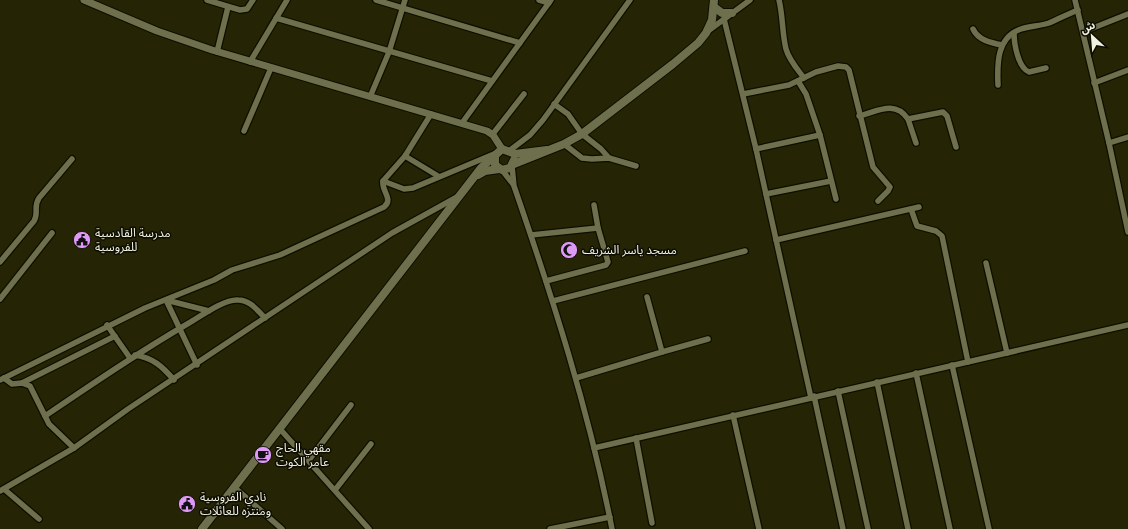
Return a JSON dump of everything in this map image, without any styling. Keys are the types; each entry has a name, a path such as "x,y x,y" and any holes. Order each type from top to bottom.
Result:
{"main road":[{"path":"474,177 485,171 501,169 508,170 513,165 564,144 582,134 698,43 706,33 714,4 722,12 732,13"},
{"path":"202,529 474,177 503,153 547,150"},
{"path":"503,153 514,158 513,165"},
{"path":"501,169 494,162 503,153"}],"street":[{"path":"84,0 157,31 217,52 487,131 492,135 503,153"},
{"path":"207,0 228,7 245,10 253,0"},
{"path":"250,62 287,0"},
{"path":"376,0 520,43"},
{"path":"370,97 389,52 405,0"},
{"path":"462,123 550,2 539,0"},
{"path":"383,181 404,189 413,188 438,176 503,153 534,130 630,0"},
{"path":"706,33 750,0"},
{"path":"779,0 783,18 786,50 796,68 804,78"},
{"path":"1075,0 1109,143 1128,232"},
{"path":"217,52 228,7"},
{"path":"998,85 997,65 1002,45 1014,33 1020,29 1049,23 1078,10"},
{"path":"1083,32 1128,14"},
{"path":"276,18 492,81"},
{"path":"724,19 756,148 812,397 844,529"},
{"path":"973,29 981,38 991,43 1002,45"},
{"path":"1014,33 1014,45 1024,69 1029,72 1046,68"},
{"path":"743,94 782,87 838,66 846,67 849,70 859,116 873,167 890,187 888,191 878,200"},
{"path":"244,131 271,68"},
{"path":"1094,83 1128,70"},
{"path":"798,81 806,94 820,135 836,199"},
{"path":"492,135 524,94"},
{"path":"554,104 568,114 582,134 602,148 609,158"},
{"path":"859,116 892,107 901,110 908,118 916,143"},
{"path":"908,118 939,112 945,113 956,146"},
{"path":"2,379 108,325 214,280 232,270 280,255 386,206 388,201 382,185 383,181 405,156 431,114"},
{"path":"756,148 820,135"},
{"path":"1109,143 1128,137"},
{"path":"564,144 582,158 609,158 636,166"},
{"path":"405,156 438,176"},
{"path":"0,262 34,221 36,217 36,204 39,198 72,159"},
{"path":"513,165 514,186 553,301 576,378 594,448 612,529"},
{"path":"501,169 514,186"},
{"path":"766,194 831,181"},
{"path":"39,519 2,490 74,448 392,233 458,196"},
{"path":"546,281 606,265 608,262 598,228 594,205"},
{"path":"776,240 919,207"},
{"path":"911,209 918,226 936,231 942,236 968,362"},
{"path":"531,235 598,228"},
{"path":"0,299 52,233"},
{"path":"553,301 745,251"},
{"path":"986,263 1007,353"},
{"path":"647,296 662,352"},
{"path":"166,300 209,311"},
{"path":"166,300 197,365"},
{"path":"45,416 133,357 209,311 237,300 247,301 266,318"},
{"path":"108,325 115,336 133,357 147,357 157,362 174,380"},
{"path":"594,448 1128,325"},
{"path":"2,379 12,384 22,383 115,336"},
{"path":"576,378 708,339"},
{"path":"952,365 989,529"},
{"path":"916,373 950,529"},
{"path":"877,382 908,529"},
{"path":"22,383 30,386 49,424 74,448"},
{"path":"838,391 868,529"},
{"path":"309,460 351,405"},
{"path":"733,415 759,529"},
{"path":"280,429 369,529"},
{"path":"636,438 652,523"},
{"path":"335,490 371,444"},
{"path":"234,487 282,529"},
{"path":"550,529 610,517"}],"place":[{"name":"مدرسة القادسية للفروسية","path":"82,240"},
{"name":"مسجد ياسر الشريف","path":"569,250"},
{"name":"مقهي الحاج عامر الكوت","path":"263,455"},
{"name":"نادي الفروسية ومنتزه للعائلات","path":"187,504"}]}
